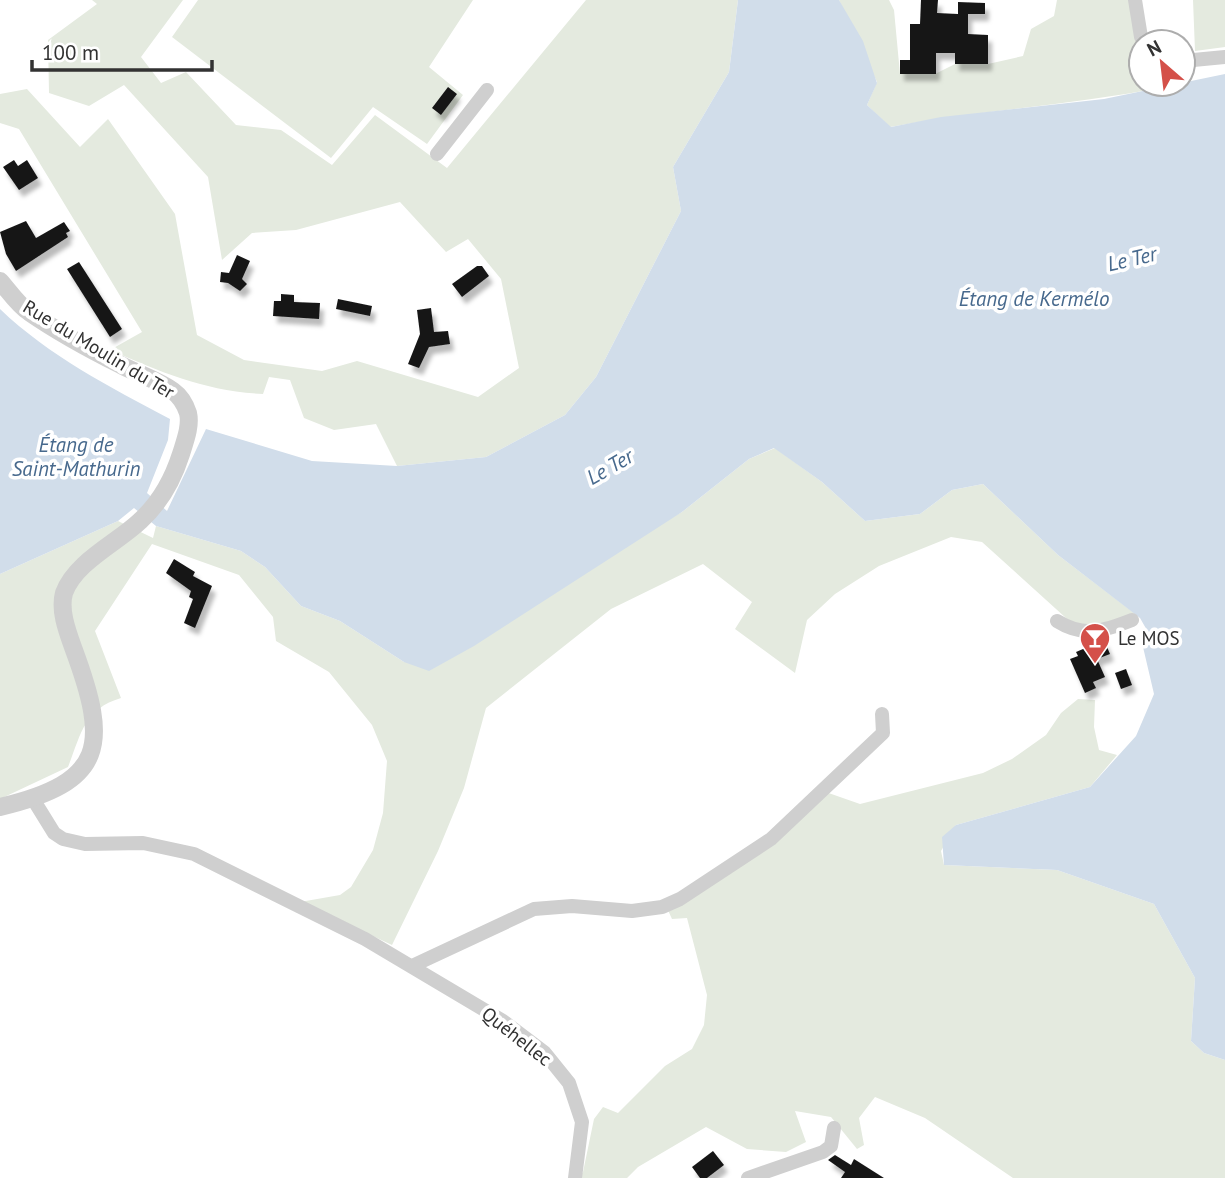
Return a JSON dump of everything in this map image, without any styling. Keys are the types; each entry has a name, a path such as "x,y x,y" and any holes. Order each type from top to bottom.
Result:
{"street":[{"path":"1135,0 1140,28"},
{"path":"1197,60 1225,57"},
{"path":"437,154 487,90"},
{"name":"Rue du Moulin du Ter","path":"0,281 26,311 99,355 163,385 180,398 188,414 186,439 159,500 143,519 80,570 70,581 63,596 63,612 87,685 95,730 89,758 75,778 48,795 0,807"},
{"path":"1057,621 1074,632 1102,632 1132,620"},
{"path":"412,966 534,909 572,906 632,911 655,908 680,899 771,839 883,733 882,714"},
{"name":"Quéhellec","path":"33,799 54,833 63,839 85,844 154,844 194,854 412,966 503,1021 544,1052 569,1083 582,1122 575,1178"},
{"path":"748,1178 823,1152 831,1146 834,1128"}],"shaded area":[{"path":"92,0 183,0 141,57 161,83 186,72 236,125 281,130 332,165 375,115 447,168 586,0 738,0 729,72 673,167 681,211 596,377 565,415 486,457 397,466 376,424 334,430 304,418 290,380 269,377 263,394 222,389 166,373 110,350 142,332 19,129 0,123 0,94 27,89 80,147 108,119 175,214 197,335 244,360 322,371 357,361 478,397 519,368 501,279 468,239 446,252 400,202 296,230 252,233 222,260 208,177 124,85 89,106 49,93 48,40 97,4"},
{"path":"198,0 473,0 429,67 463,95 427,144 373,107 331,158 172,37"},
{"path":"839,0 889,0 894,10 900,74 935,74 955,64 988,64 1023,56 1031,29 1054,16 1057,0 1130,0 1137,28 1127,28 1127,93 890,127 867,105 877,82"},
{"path":"1193,0 1225,0 1225,47 1197,51 1197,28 1194,28"},
{"path":"775,448 822,482 865,521 920,514 952,490 983,484 1058,555 1138,616 1124,617 1102,632 1077,628 982,542 951,537 879,566 835,594 807,620 795,673 735,629 752,602 703,564 611,609 486,708 464,788 438,851 392,945 300,902 340,895 351,887 373,850 383,813 387,761 372,725 329,672 276,641 273,617 239,575 152,544 95,631 121,698 91,716 68,767 0,799 0,574 118,521 153,538 156,526 241,551 265,567 301,606 340,621 404,662 682,512 749,459"},
{"path":"1078,699 1095,700 1094,727 1099,750 1117,755 1090,787 956,825 941,851 944,865 1057,870 1154,904 1195,978 1191,1041 1204,1053 1225,1060 1225,1178 1013,1178 925,1118 875,1097 859,1118 864,1145 857,1149 831,1117 795,1111 806,1142 786,1152 747,1149 706,1127 638,1167 627,1178 578,1178 583,1172 594,1119 603,1107 618,1113 665,1066 692,1049 704,1025 707,995 687,918 672,919 666,906 737,864 820,790 860,804 983,773 1012,759 1046,735 1061,713"}],"water":[{"name":"Étang de Kermélo","path":"738,0 839,0 863,41 877,83 867,105 891,127 941,117 1127,94 1127,98 1197,98 1197,80 1225,74 1225,1060 1204,1053 1191,1041 1195,978 1154,904 1057,870 944,865 942,837 956,825 1090,787 1136,736 1154,694 1143,647 1148,632 1140,618 1058,555 983,484 952,490 920,514 865,521 822,482 774,448 749,459 682,512 474,646 429,671 404,662 340,621 301,606 265,567 241,551 156,526 134,508 118,521 0,574 0,309 60,356 170,419 168,440 147,493 167,511 206,429 312,461 397,466 486,457 565,415 596,377 681,211 673,167 729,72"}],"building":[{"path":"921,0 938,0 937,13 958,14 958,2 985,3 985,14 968,14 968,34 988,35 988,64 955,64 955,53 936,53 936,74 900,74 900,60 910,60 910,24 920,24"},
{"path":"448,87 457,94 441,115 432,108"},
{"path":"14,160 18,166 27,160 38,178 19,190 3,167"},
{"path":"26,221 36,238 64,222 70,231 66,233 68,237 16,271 6,254 0,232"},
{"path":"237,255 250,261 242,279 247,284 240,291 228,283 220,282 221,272 229,273"},
{"path":"79,262 122,329 110,337 67,269"},
{"path":"477,266 482,266 489,276 462,297 452,284"},
{"path":"281,294 294,295 294,302 320,303 319,319 273,316 274,301 281,301"},
{"path":"338,299 372,306 370,316 336,309"},
{"path":"431,308 434,332 448,331 450,344 429,347 419,368 408,364 420,334 417,310"},
{"path":"174,559 195,572 193,576 212,586 195,628 184,623 193,599 189,597 191,591 166,573"},
{"path":"1104,640 1110,654 1097,659 1105,677 1093,682 1096,688 1085,693 1070,659 1078,656 1076,652"},
{"path":"1126,669 1132,685 1121,689 1115,673"},
{"path":"713,1151 724,1165 707,1178 700,1178 692,1167"},
{"path":"835,1155 851,1165 854,1159 884,1178 841,1178 845,1172 828,1160"}],"place":[{"name":"Le MOS","path":"1095,665"}],"water label":[{"name":"Le Ter","path":"1132,259"},
{"name":"Étang de Saint-Mathurin","path":"76,457"},
{"name":"Le Ter","path":"610,467"}]}
